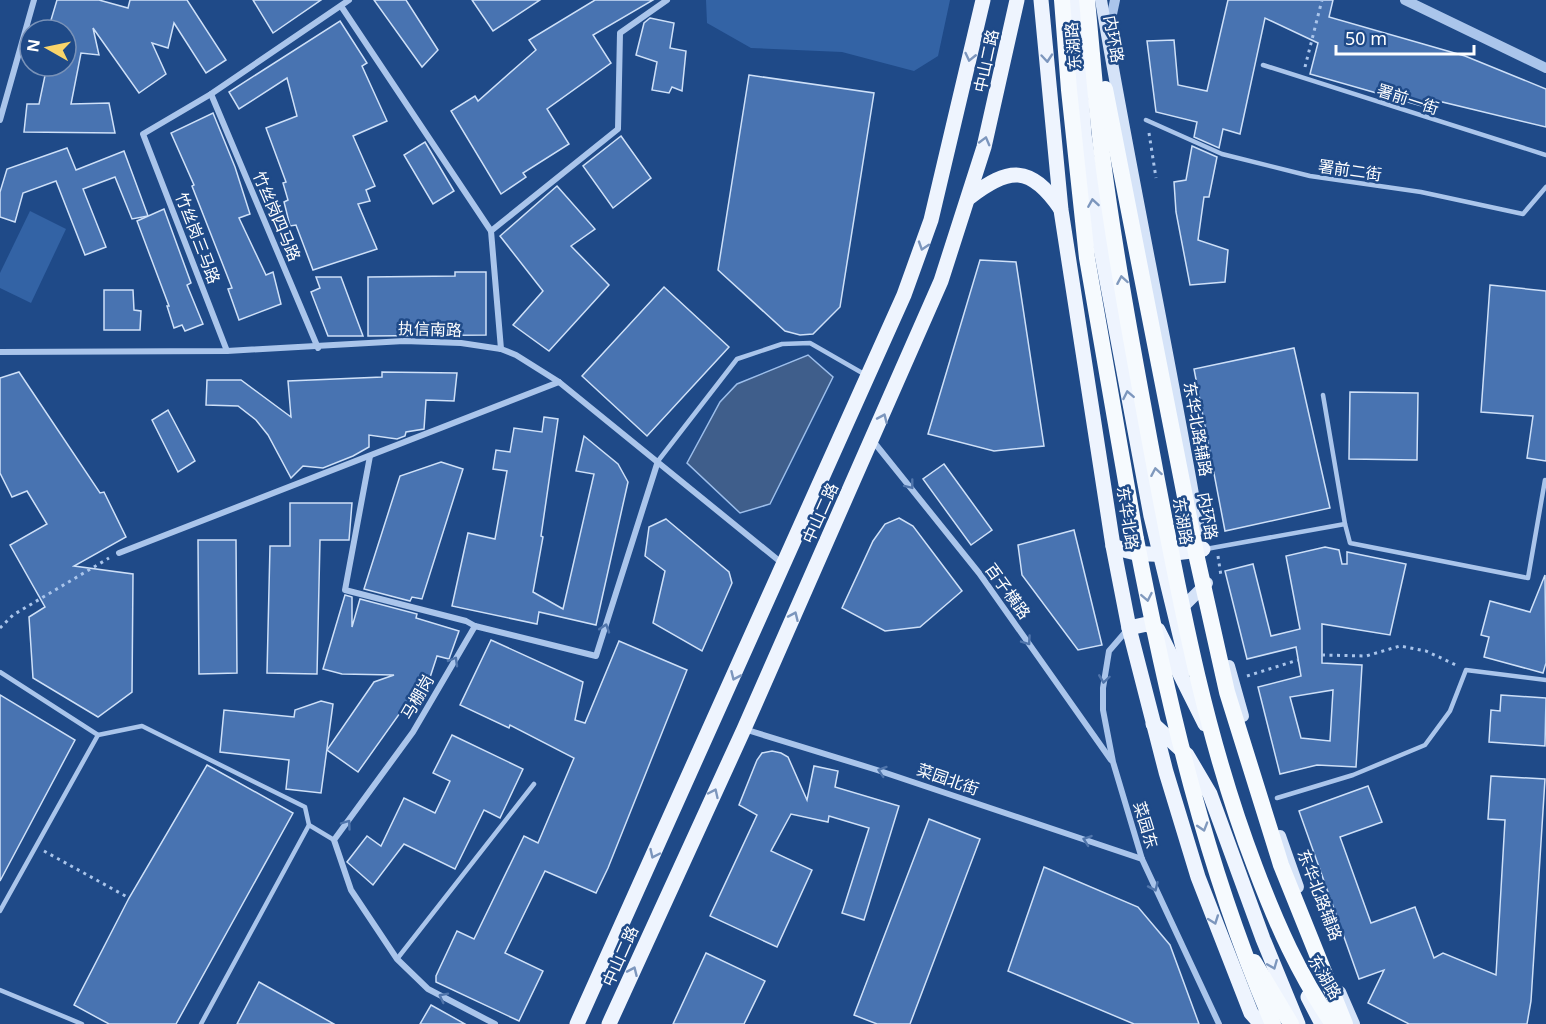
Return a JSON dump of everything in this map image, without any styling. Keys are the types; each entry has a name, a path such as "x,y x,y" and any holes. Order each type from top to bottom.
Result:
{"highway":[{"path":"1062,0 1087,258 1136,539 1186,772 1232,915 1273,1024"},
{"name":"内环路","path":"1088,0 1197,558 1227,692 1281,865 1347,1017"},
{"name":"东湖路","path":"1088,0 1096,101 1112,225 1171,556 1195,671 1228,792 1270,908 1325,1023"},
{"path":"1232,915 1261,976 1291,1024"}],"main road":[{"name":"中山二路","path":"577,1024 785,566 922,248 983,0"},
{"name":"中山二路","path":"609,1024 744,729 937,290 970,197 998,93 1017,0"},
{"name":"东华北路","path":"1041,0 1061,210 1113,546 1129,628 1166,772 1198,877 1256,1020"},
{"name":"东华北路","path":"1074,0 1087,157 1113,319 1174,616 1205,724 1248,856 1289,957 1325,1023"},
{"name":"东华北路辅路","path":"1101,0 1114,86 1244,721 1280,837 1302,898 1347,1017 1354,1024"},
{"path":"1087,157 1114,86"},
{"path":"970,197 999,176 1020,175 1047,189 1061,210"},
{"path":"1113,546 1125,551 1160,555 1210,548"},
{"path":"1174,616 1215,579"},
{"path":"1129,628 1148,624 1158,630 1205,724"},
{"path":"1153,724 1187,755 1202,777 1263,939 1298,1024"},
{"path":"1166,772 1217,812"},
{"path":"1289,957 1347,1017 1325,1023"}],"street":[{"path":"0,120 34,0"},
{"path":"211,94 349,0"},
{"path":"491,231 618,129 620,33 667,0"},
{"path":"1107,36 1115,0"},
{"path":"1405,0 1546,68"},
{"path":"340,6 491,231 501,349"},
{"name":"竹丝岗三马路","path":"211,94 143,134 227,351"},
{"name":"竹丝岗四马路","path":"211,94 318,348"},
{"name":"执信南路","path":"0,352 227,351 318,348 404,340 461,343 501,349 516,355 559,382 785,566"},
{"path":"119,553 559,382"},
{"name":"百子横路","path":"873,440 979,573 1113,762"},
{"path":"370,456 345,590 596,656 658,461"},
{"name":"马棚岗","path":"334,840 413,732 475,626"},
{"name":"菜园东","path":"1129,628 1109,651 1103,688 1103,710 1113,762 1142,859 1219,1024"},
{"name":"菜园北街","path":"744,729 877,770 1142,859"},
{"path":"334,840 351,890 397,959 428,989 495,1024"}],"lane":[{"name":"署前一街","path":"1263,65 1546,155"},
{"name":"署前二街","path":"1146,120 1222,154 1310,176 1421,192 1523,214 1546,187"},
{"path":"658,461 737,359 782,344 810,343 868,377"},
{"path":"1323,395 1350,543 1528,578 1545,480"},
{"path":"1210,548 1345,524"},
{"path":"1277,798 1353,775 1425,745 1450,711 1466,670 1546,680"},
{"path":"0,672 98,735 142,726 305,807 309,825 201,1024"},
{"path":"0,911 34,846 98,735"},
{"path":"397,959 534,784"},
{"path":"309,825 334,840"},
{"path":"0,990 82,1024"}],"path":[{"path":"1302,77 1322,0"},
{"path":"1146,120 1156,178"},
{"path":"1210,548 1215,579"},
{"path":"0,628 13,615 119,553"},
{"path":"1322,655 1366,656 1400,646 1426,651 1466,670"},
{"path":"1242,677 1298,660"},
{"path":"34,846 64,859 129,898"}],"shaded area":[{"path":"706,0 950,0 938,56 914,71 842,52 751,48 707,23"},
{"path":"30,211 66,229 31,303 0,288 0,273"},
{"path":"808,355 833,377 770,504 740,513 687,463 720,402 737,384"}],"building":[{"path":"57,0 99,0 128,8 130,0 187,0 226,60 206,73 174,23 168,48 152,43 166,74 139,93 93,28 99,55 81,53 78,68 78,18 52,18"},
{"path":"253,0 321,0 273,33"},
{"path":"374,0 406,0 438,50 422,67"},
{"path":"472,0 540,0 493,31"},
{"path":"595,0 653,0 593,35 611,63 547,109 569,144 523,173 526,177 501,194 451,111 475,96 478,101 536,50 529,40"},
{"path":"1228,0 1333,0 1329,17 1465,56 1546,89 1546,127 1438,101 1436,110 1310,74 1318,43 1265,18 1240,134 1223,129 1219,148 1194,137 1197,122 1156,112 1147,41 1174,40 1178,85 1207,91"},
{"path":"650,18 674,23 670,48 686,51 682,91 672,87 669,93 652,90 657,62 636,55 644,23"},
{"path":"340,21 367,63 362,66 387,121 353,136 375,186 366,190 370,201 358,204 377,249 313,270 296,225 290,226 284,202 288,200 283,183 286,182 266,128 297,116 287,78 239,109 229,92"},
{"path":"749,75 874,93 840,307 813,334 800,335 785,331 718,270"},
{"path":"44,78 76,78 71,104 109,103 115,133 24,132 27,104 39,104"},
{"path":"213,113 235,167 250,214 239,218 266,275 273,272 281,304 239,320 228,289 232,288 192,186 194,185 171,133"},
{"path":"621,136 651,178 613,208 583,166"},
{"path":"425,142 454,191 433,204 404,155"},
{"path":"1192,146 1217,157 1209,197 1204,197 1198,240 1228,250 1225,282 1190,285 1176,212 1174,182 1186,180"},
{"path":"67,148 76,170 124,151 148,216 132,219 115,177 83,189 106,247 85,255 56,181 23,193 15,222 0,217 0,192 7,169"},
{"path":"557,186 595,229 571,246 609,285 549,351 513,325 543,291 500,236"},
{"path":"164,209 191,283 187,285 203,324 185,331 182,325 174,328 167,306 169,306 137,221"},
{"path":"980,260 1016,262 1044,446 994,451 928,434"},
{"path":"455,272 486,272 486,335 368,336 368,277 455,276"},
{"path":"316,277 341,277 363,336 328,336 311,292 320,288"},
{"path":"1490,285 1546,291 1546,461 1527,458 1533,416 1481,412"},
{"path":"664,287 729,347 647,436 582,376"},
{"path":"104,290 133,290 134,310 141,311 140,330 104,330"},
{"path":"1294,348 1330,508 1225,531 1194,369"},
{"path":"19,372 100,493 104,492 126,537 74,566 133,574 132,692 98,717 33,678 29,617 45,607 10,545 47,524 27,491 12,497 0,473 0,378"},
{"path":"382,372 457,373 454,401 426,400 424,429 406,432 405,436 397,439 369,435 369,447 353,456 323,468 303,466 291,478 268,435 256,420 238,406 206,405 207,380 241,380 291,417 288,381 382,377"},
{"path":"1350,392 1418,393 1417,460 1349,459"},
{"path":"168,410 195,461 178,472 152,420"},
{"path":"544,417 558,419 541,536 543,537 533,592 563,609 594,474 576,471 584,436 618,464 628,482 596,625 539,612 537,624 452,606 468,533 495,539 507,471 493,469 496,450 510,452 514,428 542,432"},
{"path":"441,462 463,469 422,599 412,597 410,601 364,589 400,476"},
{"path":"944,464 992,530 971,545 923,479"},
{"path":"290,503 352,503 349,540 320,540 317,674 267,673 270,546 290,546"},
{"path":"899,518 913,526 962,591 920,627 885,631 842,608 873,541 885,524"},
{"path":"666,519 729,572 732,583 702,651 653,623 665,571 645,556 649,527"},
{"path":"1074,530 1102,645 1078,650 1022,575 1018,545"},
{"path":"198,540 236,540 237,673 199,674"},
{"path":"1325,547 1339,550 1342,564 1347,564 1347,552 1406,564 1390,635 1322,624 1322,663 1362,665 1356,767 1317,765 1280,774 1258,687 1301,676 1296,647 1247,659 1225,571 1253,564 1271,636 1300,629 1286,556","holes":["1333,690 1330,741 1301,738 1290,697"]},
{"path":"1545,575 1546,663 1543,673 1484,657 1489,637 1481,635 1490,601 1530,612"},
{"path":"345,595 352,597 352,627 360,599 417,614 416,618 459,631 449,659 437,656 423,699 412,696 358,772 327,750 374,682 394,675 342,674 323,669"},
{"path":"491,640 583,682 575,720 585,723 619,641 687,670 596,893 545,871 505,953 543,971 519,1021 436,982 436,976 457,931 474,939 524,836 538,843 574,758 510,725 509,728 460,705"},
{"path":"0,695 75,740 0,881"},
{"path":"1501,695 1546,698 1545,746 1489,742 1491,710 1500,711"},
{"path":"321,701 333,704 321,793 286,789 289,760 220,752 224,710 294,717 295,710"},
{"path":"452,735 523,769 500,818 484,810 455,869 404,844 373,885 347,862 367,836 381,846 404,798 435,813 450,781 433,773"},
{"path":"772,751 788,757 807,800 814,766 838,771 835,787 899,806 864,920 842,913 869,828 829,816 828,822 791,814 771,851 812,870 777,947 710,916 757,815 739,805 757,760 762,753"},
{"path":"207,765 293,813 176,1024 109,1024 74,1005 129,898"},
{"path":"1491,776 1545,779 1531,1001 1527,1024 1409,1024 1368,1003 1384,970 1359,979 1299,811 1368,786 1382,822 1340,837 1371,923 1415,907 1434,958 1443,953 1496,975 1505,820 1488,819"},
{"path":"929,819 980,839 910,1024 877,1024 854,1015"},
{"path":"1044,867 1138,907 1170,945 1199,1024 1134,1024 1008,971"},
{"path":"706,953 765,981 744,1024 673,1024"},
{"path":"259,982 334,1024 237,1024"},
{"path":"431,1005 465,1024 420,1024"}]}
